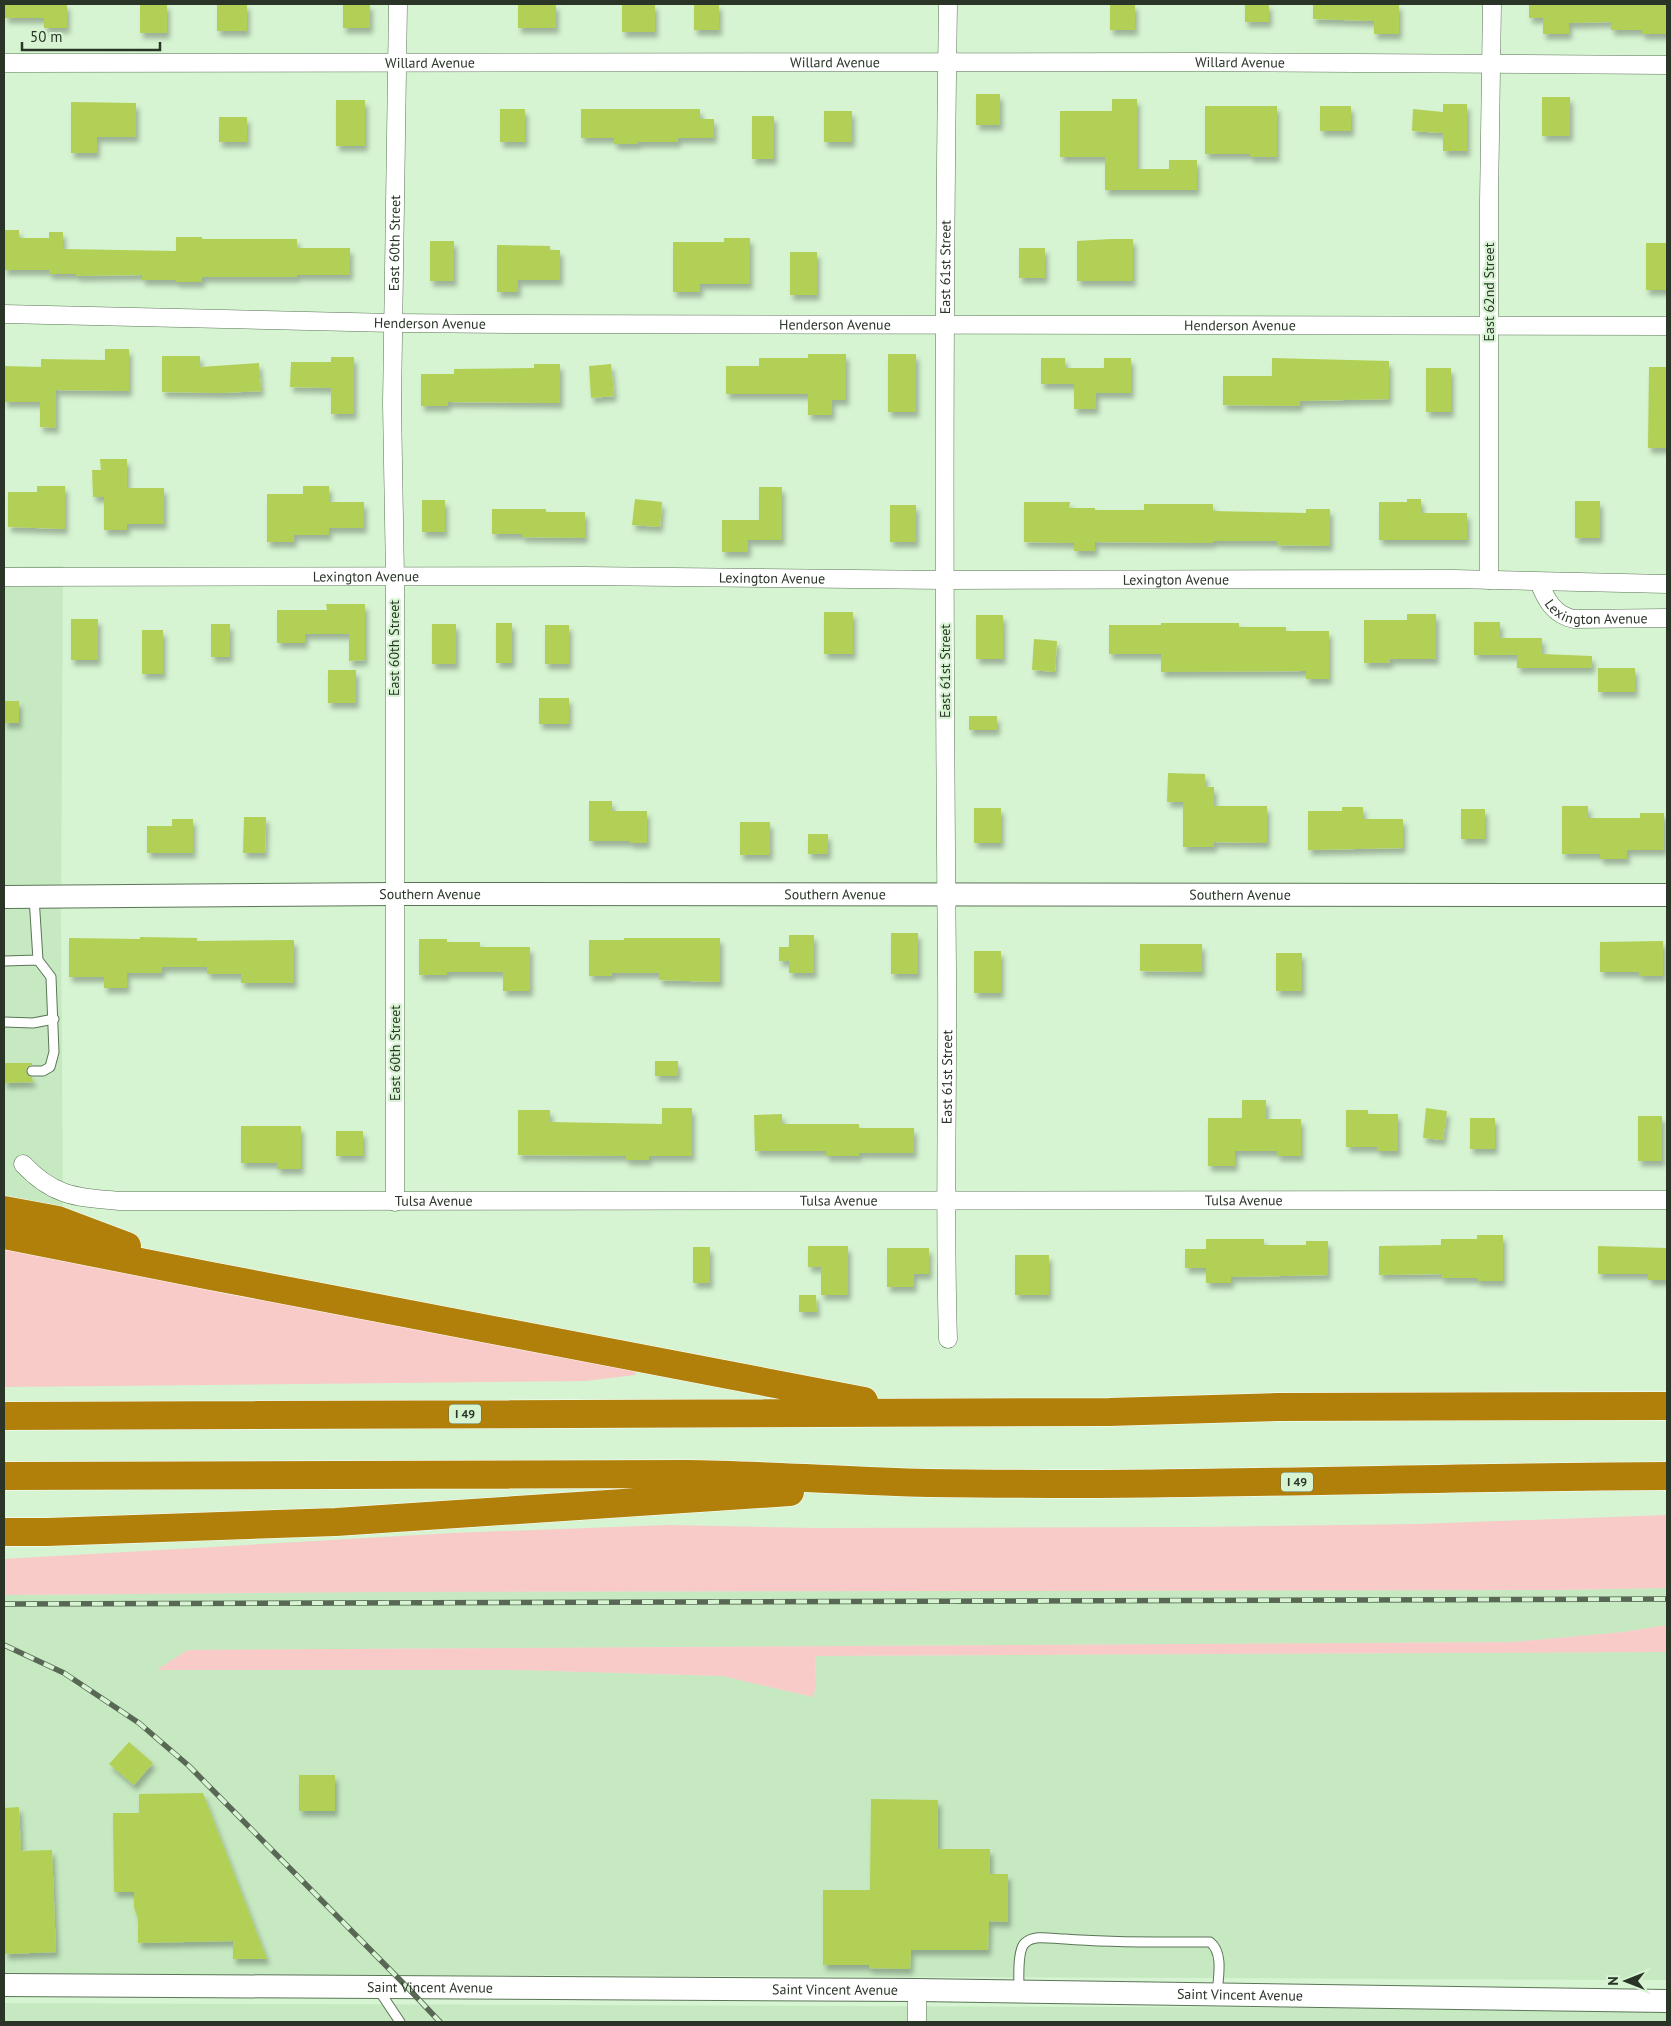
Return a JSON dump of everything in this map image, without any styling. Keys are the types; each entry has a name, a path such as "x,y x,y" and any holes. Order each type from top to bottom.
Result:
{"highway":[{"path":"4,1210 58,1220 211,1276"},
{"path":"4,1235 926,1412"},
{"name":"I 49","path":"4,1416 1109,1412 1277,1407 1667,1406"},
{"name":"I 49","path":"4,1476 687,1474 754,1475 926,1483 1333,1481 1667,1476"},
{"path":"4,1532 336,1522 926,1483"}],"street":[{"name":"East 60th Street","path":"395,1202 395,577 392,404 398,4"},
{"name":"East 61st Street","path":"948,4 944,580 948,1104 945,1244 948,1339"},
{"name":"East 62nd Street","path":"1489,580 1492,4"},
{"name":"Willard Avenue","path":"4,63 947,62 1667,65"},
{"name":"Henderson Avenue","path":"4,314 393,323 1667,326"},
{"name":"Lexington Avenue","path":"4,577 584,576 944,580 1489,580 1667,584"},
{"name":"Lexington Avenue","path":"1539,582 1555,611 1563,617 1574,619 1667,618"},
{"name":"Southern Avenue","path":"4,897 183,894 946,893 1667,895"},
{"name":"Tulsa Avenue","path":"23,1164 36,1178 57,1191 75,1196 180,1202 1667,1200"},
{"name":"Saint Vincent Avenue","path":"4,1985 917,1990 1667,2001"},
{"path":"917,1990 917,2022"}],"lane":[{"path":"32,1071 44,1071 50,1067 54,1052 51,978 38,960 34,896"},
{"path":"4,961 38,960"},
{"path":"4,1022 33,1023 54,1018"},
{"path":"1019,1991 1020,1950 1023,1944 1037,1938 1090,1941 1210,1942 1216,1946 1218,1954 1217,1994"},
{"path":"376,1986 400,2022"}],"shaded area":[{"path":"63,566 61,918 63,1210 4,1196 4,567"},
{"path":"4,1245 637,1367 635,1375 586,1381 4,1387"},
{"path":"1667,1515 1667,1588 1557,1590 389,1592 4,1595 4,1559 452,1533 668,1525 816,1528 1197,1527 1419,1524"},
{"path":"1667,1588 1667,1625 1624,1632 1512,1642 187,1650 158,1670 518,1670 722,1676 813,1697 816,1685 815,1656 1667,1652 1667,1980 4,1975 4,1595 389,1592 1557,1590"},
{"path":"1667,1625 1667,1652 815,1656 816,1685 813,1697 722,1676 518,1670 157,1670 187,1650 1512,1642 1624,1632"},
{"path":"4,2003 1667,2009 1667,2022 4,2022"}],"building":[{"path":"5,4 67,4 67,28 44,28 44,18 5,18"},
{"path":"140,4 167,4 167,33 140,33"},
{"path":"217,4 247,4 247,31 217,31"},
{"path":"343,4 370,4 370,28 343,28"},
{"path":"518,4 556,4 556,28 518,28"},
{"path":"622,4 655,4 655,32 622,32"},
{"path":"694,4 719,4 719,30 694,30"},
{"path":"1110,4 1135,4 1135,30 1110,30"},
{"path":"1245,4 1269,4 1269,22 1245,22"},
{"path":"1313,4 1399,4 1399,34 1374,34 1374,21 1313,19"},
{"path":"1529,4 1667,4 1667,34 1642,34 1642,30 1611,30 1611,22 1569,23 1569,34 1543,34 1543,18 1529,18"},
{"path":"976,94 1000,94 1000,125 976,125"},
{"path":"1542,97 1570,97 1570,136 1542,136"},
{"path":"1112,99 1137,99 1137,169 1169,169 1169,160 1197,160 1197,190 1105,190 1105,157 1060,157 1060,111 1112,111"},
{"path":"336,100 365,100 365,146 336,146"},
{"path":"71,102 136,103 136,137 97,137 97,153 71,153"},
{"path":"1443,104 1467,104 1467,151 1443,151 1443,133 1412,131 1413,109 1443,112"},
{"path":"1205,106 1277,106 1277,157 1250,157 1250,154 1205,154"},
{"path":"1320,106 1351,106 1351,131 1320,131"},
{"path":"500,109 525,109 525,142 500,142"},
{"path":"581,109 700,109 700,119 714,119 714,138 678,138 678,142 614,144 614,138 581,138"},
{"path":"824,111 852,111 852,142 824,142"},
{"path":"752,116 774,116 774,159 752,159"},
{"path":"219,117 247,117 247,142 219,142"},
{"path":"4,230 19,230 19,238 49,238 49,232 63,232 63,249 176,251 176,237 202,237 202,239 297,239 297,248 350,248 350,275 202,277 202,282 176,282 176,280 142,280 142,275 76,276 76,274 49,274 49,270 4,270"},
{"path":"724,238 750,238 750,284 700,284 700,292 673,292 673,242 724,242"},
{"path":"1133,239 1133,281 1077,281 1077,241"},
{"path":"430,241 454,241 454,281 430,281"},
{"path":"1646,243 1667,243 1667,290 1646,290"},
{"path":"497,245 550,246 550,250 560,250 560,280 518,280 518,292 497,292"},
{"path":"1019,248 1045,248 1045,278 1019,278"},
{"path":"790,252 817,252 817,295 790,295"},
{"path":"105,349 129,349 129,391 56,390 56,428 40,427 40,402 4,402 4,366 41,367 41,359 105,360"},
{"path":"808,354 846,354 846,400 832,400 832,415 808,415 808,394 726,394 726,366 759,366 759,358 808,358"},
{"path":"888,354 916,354 916,412 888,412"},
{"path":"162,356 200,356 200,367 259,363 261,391 222,393 162,392"},
{"path":"331,357 354,357 354,414 331,414 331,388 290,387 291,362 331,362"},
{"path":"1041,358 1065,358 1065,368 1104,368 1104,358 1131,358 1131,393 1096,393 1096,409 1074,409 1074,384 1041,384"},
{"path":"1272,358 1389,361 1389,399 1300,401 1300,406 1223,405 1223,376 1272,376"},
{"path":"534,364 560,364 560,403 448,402 448,406 421,406 421,374 454,374 454,369 534,368"},
{"path":"611,364 614,396 591,398 589,366"},
{"path":"1649,367 1667,367 1667,448 1648,448"},
{"path":"1426,368 1451,368 1451,412 1426,412"},
{"path":"100,459 127,459 127,488 164,488 164,524 127,524 127,530 104,530 104,497 93,497 92,470 101,470"},
{"path":"37,486 65,486 65,529 8,527 8,492 37,492"},
{"path":"303,486 329,486 329,502 364,502 364,528 329,528 329,535 294,535 294,542 267,542 267,494 303,494"},
{"path":"759,487 782,487 782,540 748,540 748,552 722,552 722,520 759,520"},
{"path":"635,499 662,502 660,527 632,525"},
{"path":"1407,499 1421,499 1421,513 1467,513 1467,540 1379,540 1379,502 1407,502"},
{"path":"422,500 445,500 445,532 422,532"},
{"path":"1575,501 1600,501 1600,538 1575,538"},
{"path":"1024,502 1070,502 1069,508 1095,508 1095,510 1144,510 1144,504 1213,504 1213,511 1306,513 1306,509 1330,509 1330,546 1277,545 1277,541 1213,541 1213,543 1095,542 1095,551 1074,551 1074,543 1024,542"},
{"path":"890,505 916,505 916,542 890,542"},
{"path":"492,509 546,509 546,512 585,512 585,538 522,537 522,534 492,534"},
{"path":"326,604 365,604 365,660 349,661 349,634 305,634 305,643 277,643 277,610 327,610"},
{"path":"824,612 853,612 853,654 824,654"},
{"path":"1407,614 1436,614 1436,659 1390,659 1390,663 1364,663 1364,620 1407,620"},
{"path":"976,615 1003,615 1003,659 976,659"},
{"path":"71,619 98,619 98,660 71,660"},
{"path":"1474,622 1500,622 1500,638 1542,638 1542,654 1592,656 1592,668 1517,668 1517,655 1474,655"},
{"path":"496,623 512,623 512,663 496,663"},
{"path":"1161,623 1239,623 1239,627 1286,627 1286,631 1329,631 1329,679 1306,679 1306,671 1161,672 1161,654 1109,654 1109,625 1161,625"},
{"path":"211,624 230,624 230,657 211,657"},
{"path":"432,624 456,624 456,664 432,664"},
{"path":"545,625 569,625 569,664 545,664"},
{"path":"142,630 163,630 163,674 142,674"},
{"path":"1034,639 1057,641 1055,672 1032,670"},
{"path":"1598,668 1635,668 1635,692 1598,692"},
{"path":"328,670 356,670 356,703 328,703"},
{"path":"539,698 569,698 569,724 539,724"},
{"path":"4,701 19,701 19,723 4,723"},
{"path":"969,716 997,716 997,730 969,730"},
{"path":"1168,773 1205,774 1205,787 1214,787 1214,806 1267,806 1267,843 1214,842 1214,847 1183,847 1183,802 1167,802"},
{"path":"589,801 612,801 612,811 647,811 647,843 589,841"},
{"path":"1562,806 1588,806 1588,818 1640,818 1640,813 1664,813 1664,850 1627,850 1627,859 1600,859 1600,854 1562,854"},
{"path":"1342,807 1363,807 1363,819 1403,819 1403,848 1308,850 1308,811 1342,811"},
{"path":"974,808 1001,808 1001,843 974,843"},
{"path":"1461,809 1485,809 1485,839 1461,839"},
{"path":"244,817 266,817 265,853 243,853"},
{"path":"172,819 193,819 193,853 147,853 147,826 172,826"},
{"path":"740,822 770,822 770,855 740,855"},
{"path":"808,834 828,834 828,854 808,854"},
{"path":"891,933 918,933 918,974 891,974"},
{"path":"789,935 814,935 814,973 789,973 789,961 779,961 779,947 789,947"},
{"path":"140,937 197,938 197,941 294,940 294,983 241,983 241,974 207,974 207,967 162,967 162,973 127,973 127,988 104,988 104,977 69,977 69,938 140,939"},
{"path":"624,938 720,938 720,982 659,980 659,973 612,973 612,976 589,976 589,940 624,940"},
{"path":"419,939 447,939 447,942 480,942 480,947 530,947 530,991 503,991 503,972 447,972 447,975 419,975"},
{"path":"1663,941 1663,976 1639,976 1639,972 1600,972 1600,942"},
{"path":"1140,944 1202,944 1202,972 1140,971"},
{"path":"974,951 1001,951 1001,993 974,993"},
{"path":"1276,953 1302,953 1302,991 1276,991"},
{"path":"655,1061 678,1061 678,1076 655,1076"},
{"path":"4,1063 32,1063 32,1065 27,1067 26,1071 28,1076 32,1077 33,1082 4,1083"},
{"path":"1242,1100 1266,1100 1266,1119 1301,1119 1301,1156 1277,1156 1277,1151 1235,1151 1235,1166 1208,1166 1208,1118 1242,1118"},
{"path":"662,1108 692,1108 692,1156 649,1156 649,1160 626,1160 626,1156 518,1155 518,1110 550,1110 550,1122 662,1124"},
{"path":"1426,1108 1447,1111 1443,1140 1423,1138"},
{"path":"1346,1110 1368,1110 1368,1114 1398,1114 1398,1151 1377,1151 1377,1147 1346,1147"},
{"path":"782,1114 782,1124 859,1124 859,1128 914,1128 914,1153 859,1153 859,1156 826,1156 826,1151 755,1151 754,1115"},
{"path":"1638,1116 1662,1116 1662,1161 1638,1161"},
{"path":"1470,1118 1495,1118 1495,1149 1470,1149"},
{"path":"241,1126 301,1126 301,1169 277,1169 277,1163 241,1163"},
{"path":"336,1131 363,1131 363,1156 336,1156"},
{"path":"1477,1235 1503,1235 1503,1281 1477,1281 1477,1278 1441,1278 1441,1274 1379,1275 1379,1246 1441,1245 1441,1239 1477,1239"},
{"path":"1206,1239 1264,1239 1264,1245 1306,1245 1306,1241 1328,1241 1328,1275 1231,1277 1231,1283 1206,1283 1206,1268 1185,1268 1185,1249 1206,1249"},
{"path":"808,1246 848,1246 848,1295 821,1295 821,1267 808,1267"},
{"path":"1598,1246 1667,1248 1667,1280 1648,1280 1648,1274 1598,1274"},
{"path":"693,1247 710,1247 710,1283 693,1283"},
{"path":"887,1248 929,1248 929,1274 914,1274 914,1287 887,1287"},
{"path":"1015,1255 1049,1255 1049,1295 1015,1295"},
{"path":"799,1295 816,1295 817,1312 799,1312"},
{"path":"129,1742 153,1763 134,1785 109,1764"},
{"path":"299,1775 335,1775 335,1811 299,1811"},
{"path":"203,1793 267,1959 233,1959 233,1941 138,1943 138,1919 134,1907 134,1892 114,1892 113,1813 139,1813 139,1794"},
{"path":"871,1799 938,1800 938,1849 990,1849 990,1874 1008,1874 1008,1922 989,1921 988,1950 911,1950 910,1969 869,1968 869,1965 823,1965 823,1890 870,1890"},
{"path":"19,1807 21,1851 52,1850 56,1952 5,1954 4,1808"}],"railway":[{"path":"4,1604 1667,1599"},
{"path":"4,1645 64,1673 139,1723 189,1766 440,2022"}]}
